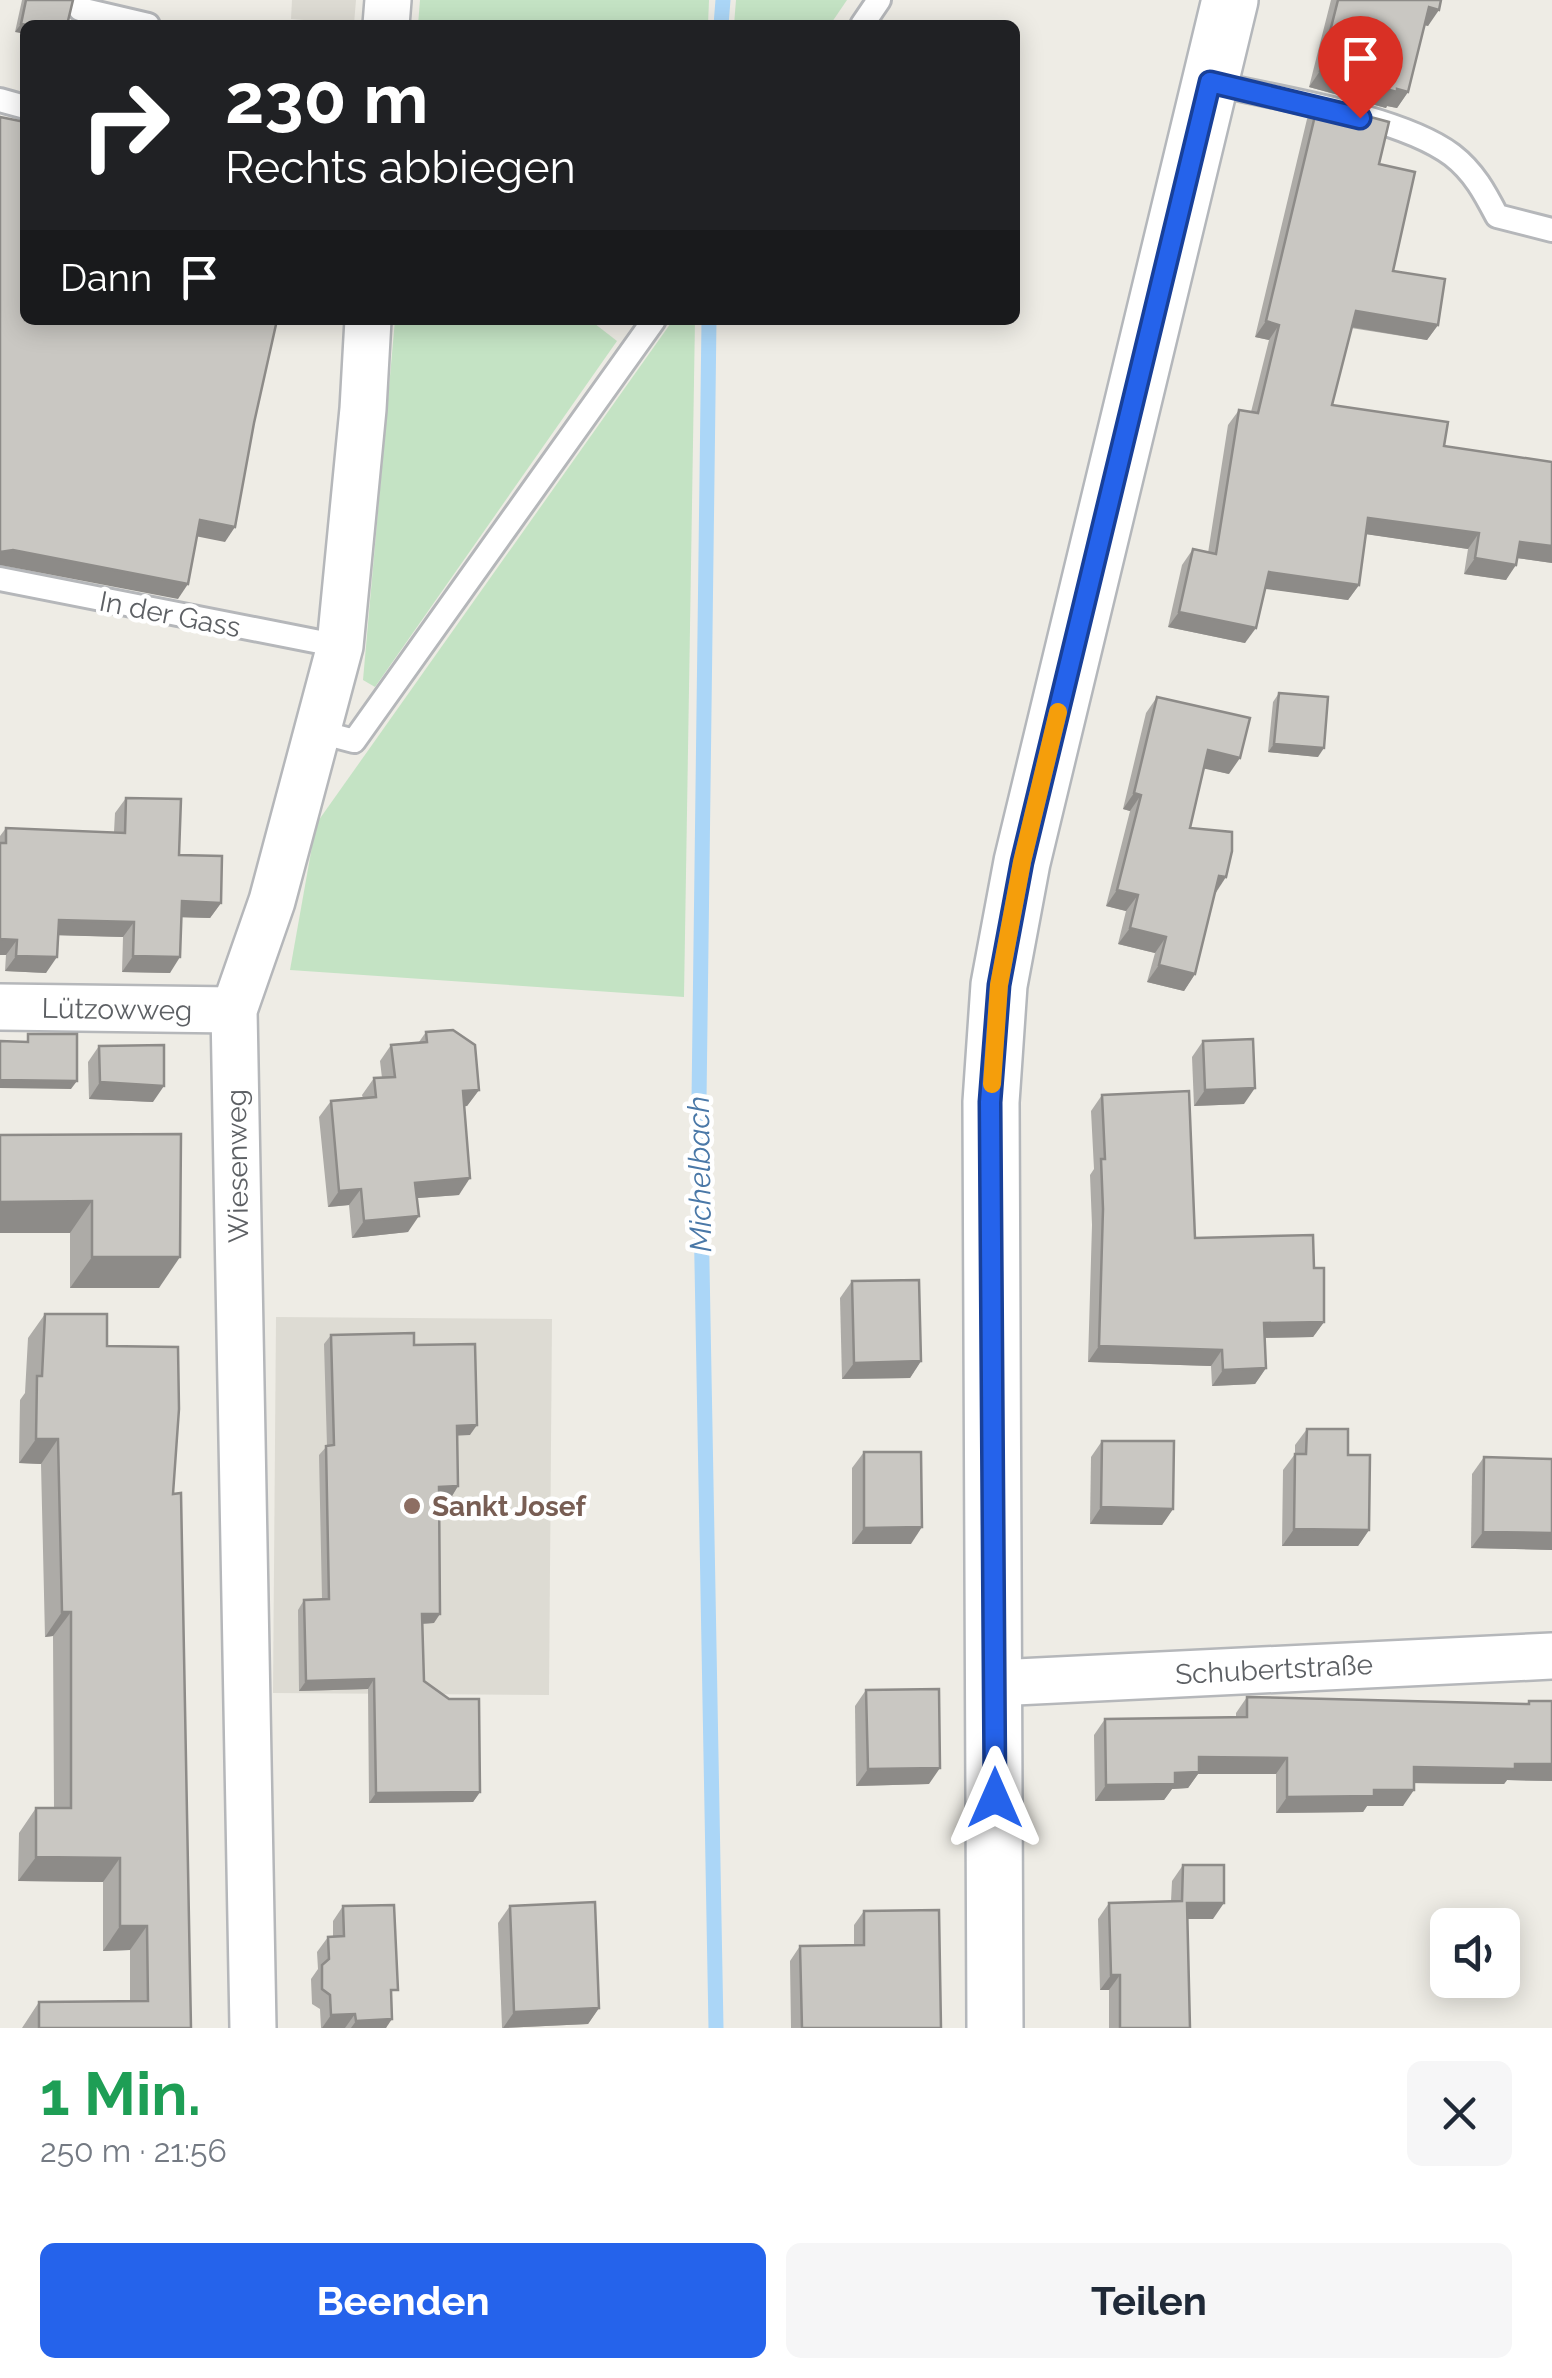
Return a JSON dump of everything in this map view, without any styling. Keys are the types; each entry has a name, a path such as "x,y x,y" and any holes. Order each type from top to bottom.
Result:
{"main road":[{"path":"995,2028 990,1102 999,985 1022,862 1230,0"}],"street":[{"name":"Wiesenweg","path":"253,2028 234,1010 272,901 340,646 368,325"},
{"name":"Lützowweg","path":"0,1007 234,1010"},
{"name":"Schubertstraße","path":"995,1682 1552,1656"}],"lane":[{"path":"80,9 127,20"},
{"path":"1210,82 1397,127 1452,154 1480,182 1498,216 1552,230"},
{"path":"320,732 354,741 650,325"},
{"name":"In der Gass","path":"0,579 340,646"}],"shaded area":[{"path":"292,0 356,0 354,20 291,19"},
{"name":"Sankt Josef","path":"276,1317 552,1319 549,1695 273,1693"}],"green space":[{"path":"420,0 709,0 708,20 418,20"},
{"path":"736,0 847,0 833,20 734,20"},
{"path":"395,325 596,325 617,341 375,687 363,680"},
{"path":"669,325 695,325 684,997 290,970 316,824"}],"building":[{"path":"26,0 73,0 68,20 22,20"},
{"path":"1338,0 1441,0 1439,10 1429,7 1408,92 1320,71"},
{"path":"1318,103 1389,122 1379,164 1415,172 1393,271 1445,279 1438,325 1356,311 1332,405 1448,422 1444,446 1552,462 1552,546 1520,542 1516,565 1475,558 1479,533 1368,518 1359,585 1269,572 1256,628 1179,612 1193,549 1216,554 1239,410 1258,413 1279,325 1266,321"},
{"path":"0,117 20,121 20,325 276,325 235,527 200,520 188,584 13,550 0,552"},
{"path":"1279,693 1328,697 1324,748 1274,744"},
{"path":"1157,697 1250,718 1240,758 1208,750 1190,828 1232,832 1226,877 1219,876 1195,974 1159,965 1166,937 1130,928 1138,895 1117,890 1141,795 1134,793"},
{"path":"126,798 181,799 179,855 222,856 221,903 182,901 180,957 133,956 134,922 59,920 57,957 16,956 17,940 0,939 0,843 6,843 6,828 125,833"},
{"path":"453,1030 475,1045 479,1090 463,1091 470,1178 415,1183 419,1216 364,1221 361,1189 339,1191 331,1101 376,1097 374,1078 395,1077 391,1045 427,1042 426,1032"},
{"path":"28,1034 77,1034 77,1081 2,1080 0,1085 0,1041 28,1042"},
{"path":"1253,1039 1255,1088 1205,1090 1203,1041"},
{"path":"164,1045 164,1086 100,1082 99,1046"},
{"path":"1189,1091 1195,1238 1313,1235 1314,1268 1324,1268 1324,1322 1264,1323 1266,1368 1223,1370 1222,1350 1099,1346 1101,1159 1105,1159 1102,1095"},
{"path":"181,1134 180,1257 92,1257 92,1201 0,1202 0,1135"},
{"path":"919,1280 921,1361 854,1363 852,1281"},
{"path":"45,1314 107,1314 107,1346 178,1347 179,1409 173,1494 181,1493 191,2028 39,2028 39,2002 148,2001 147,1926 120,1926 120,1858 36,1857 36,1808 71,1808 71,1612 62,1612 58,1439 36,1439 37,1376 42,1376"},
{"path":"414,1333 414,1345 475,1344 477,1425 457,1426 458,1486 439,1487 440,1614 422,1614 424,1681 449,1699 479,1699 480,1792 376,1793 374,1679 306,1681 304,1600 329,1599 326,1446 334,1445 331,1335"},
{"path":"1307,1429 1348,1429 1348,1455 1370,1455 1369,1530 1294,1529 1295,1454 1306,1454"},
{"path":"1102,1441 1174,1441 1173,1509 1101,1507"},
{"path":"864,1452 921,1452 922,1527 864,1528"},
{"path":"1484,1457 1552,1459 1552,1533 1483,1532"},
{"path":"939,1689 940,1768 868,1769 866,1690"},
{"path":"1247,1697 1529,1704 1552,1701 1552,1764 1515,1764 1515,1769 1414,1767 1414,1790 1374,1790 1374,1796 1287,1797 1287,1758 1199,1757 1199,1772 1175,1773 1175,1784 1106,1785 1105,1719 1247,1717"},
{"path":"1183,1865 1224,1865 1224,1903 1187,1903 1190,2028 1120,2028 1120,1975 1111,1975 1109,1903 1182,1901"},
{"path":"595,1902 599,2008 514,2012 510,1906"},
{"path":"394,1905 398,1990 391,1990 392,2019 356,2021 355,2014 331,2015 330,1995 322,1989 322,1965 329,1959 328,1937 344,1936 343,1906"},
{"path":"939,1910 941,2028 802,2028 800,1946 864,1945 864,1911"}],"waterway":[{"name":"Michelbach","path":"721,20 723,0"},
{"name":"Michelbach","path":"709,325 699,1101 716,2028"}],"slow traffic":[{"path":"992,1084 999,985 1022,862 1058,712"}],"place":[{"name":"Sankt Josef","path":"412,1506"}],"route":[{"path":"995,1798 990,1102 999,985 1022,862 1210,82 1360,118"}]}
